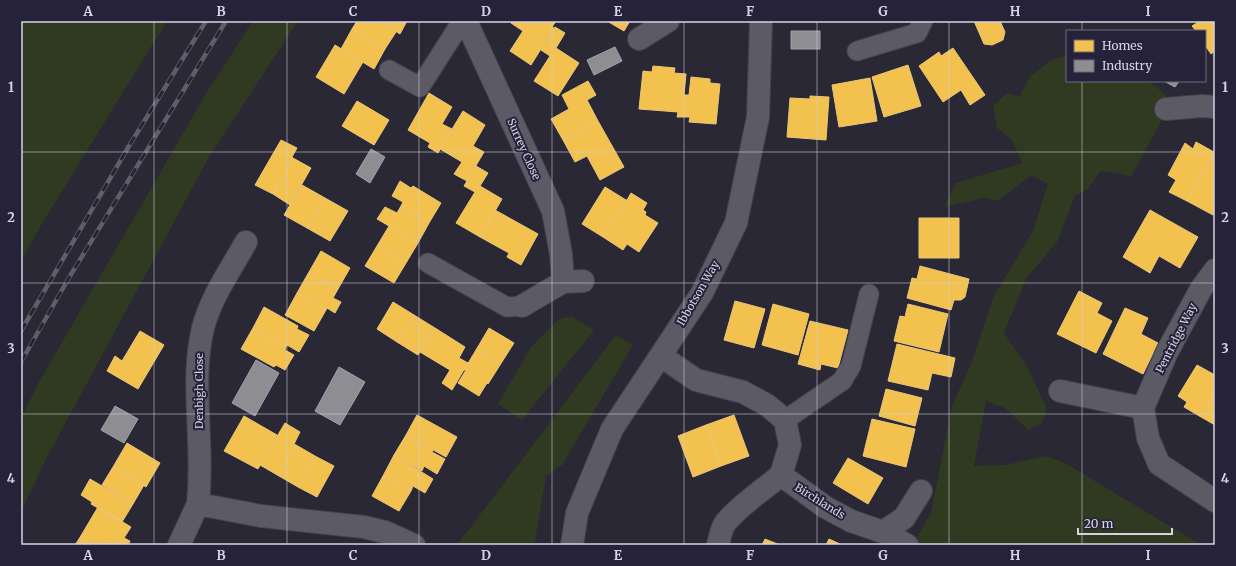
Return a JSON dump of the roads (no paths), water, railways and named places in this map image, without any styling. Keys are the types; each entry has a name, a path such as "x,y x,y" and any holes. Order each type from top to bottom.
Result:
{"street":[{"name":"Surrey Close","path":"466,21 553,211 561,254 573,281 522,306"},
{"path":"639,39 668,21"},
{"name":"Ibbotson Way","path":"572,545 577,513 612,429 702,293 736,223 758,117 761,21"},
{"path":"1166,109 1202,106 1215,107"},
{"name":"Denbigh Close","path":"178,545 198,504 200,464 197,372 202,334 216,295 246,242"},
{"name":"Pentridge Way","path":"1143,408 1167,352 1201,289 1215,270"},
{"path":"661,356 696,380 743,392 768,405 784,420 790,445 781,475 741,507 726,522 721,532 718,545"},
{"path":"1060,392 1143,408 1148,438 1159,464 1215,501"},
{"name":"Birchlands","path":"781,475 825,507 852,521 883,532 907,545"},
{"path":"883,532 904,518 921,491"},
{"path":"198,504 261,516 364,527 385,532 414,545"}],"lane":[{"path":"389,70 420,87 462,21"},
{"path":"857,51 917,33 923,21"},
{"path":"428,264 507,307 522,306"},
{"path":"784,420 842,381 851,366 868,294"}],"railway":[{"path":"21,331 129,146 206,21"},
{"path":"21,362 70,276 226,21"}]}
